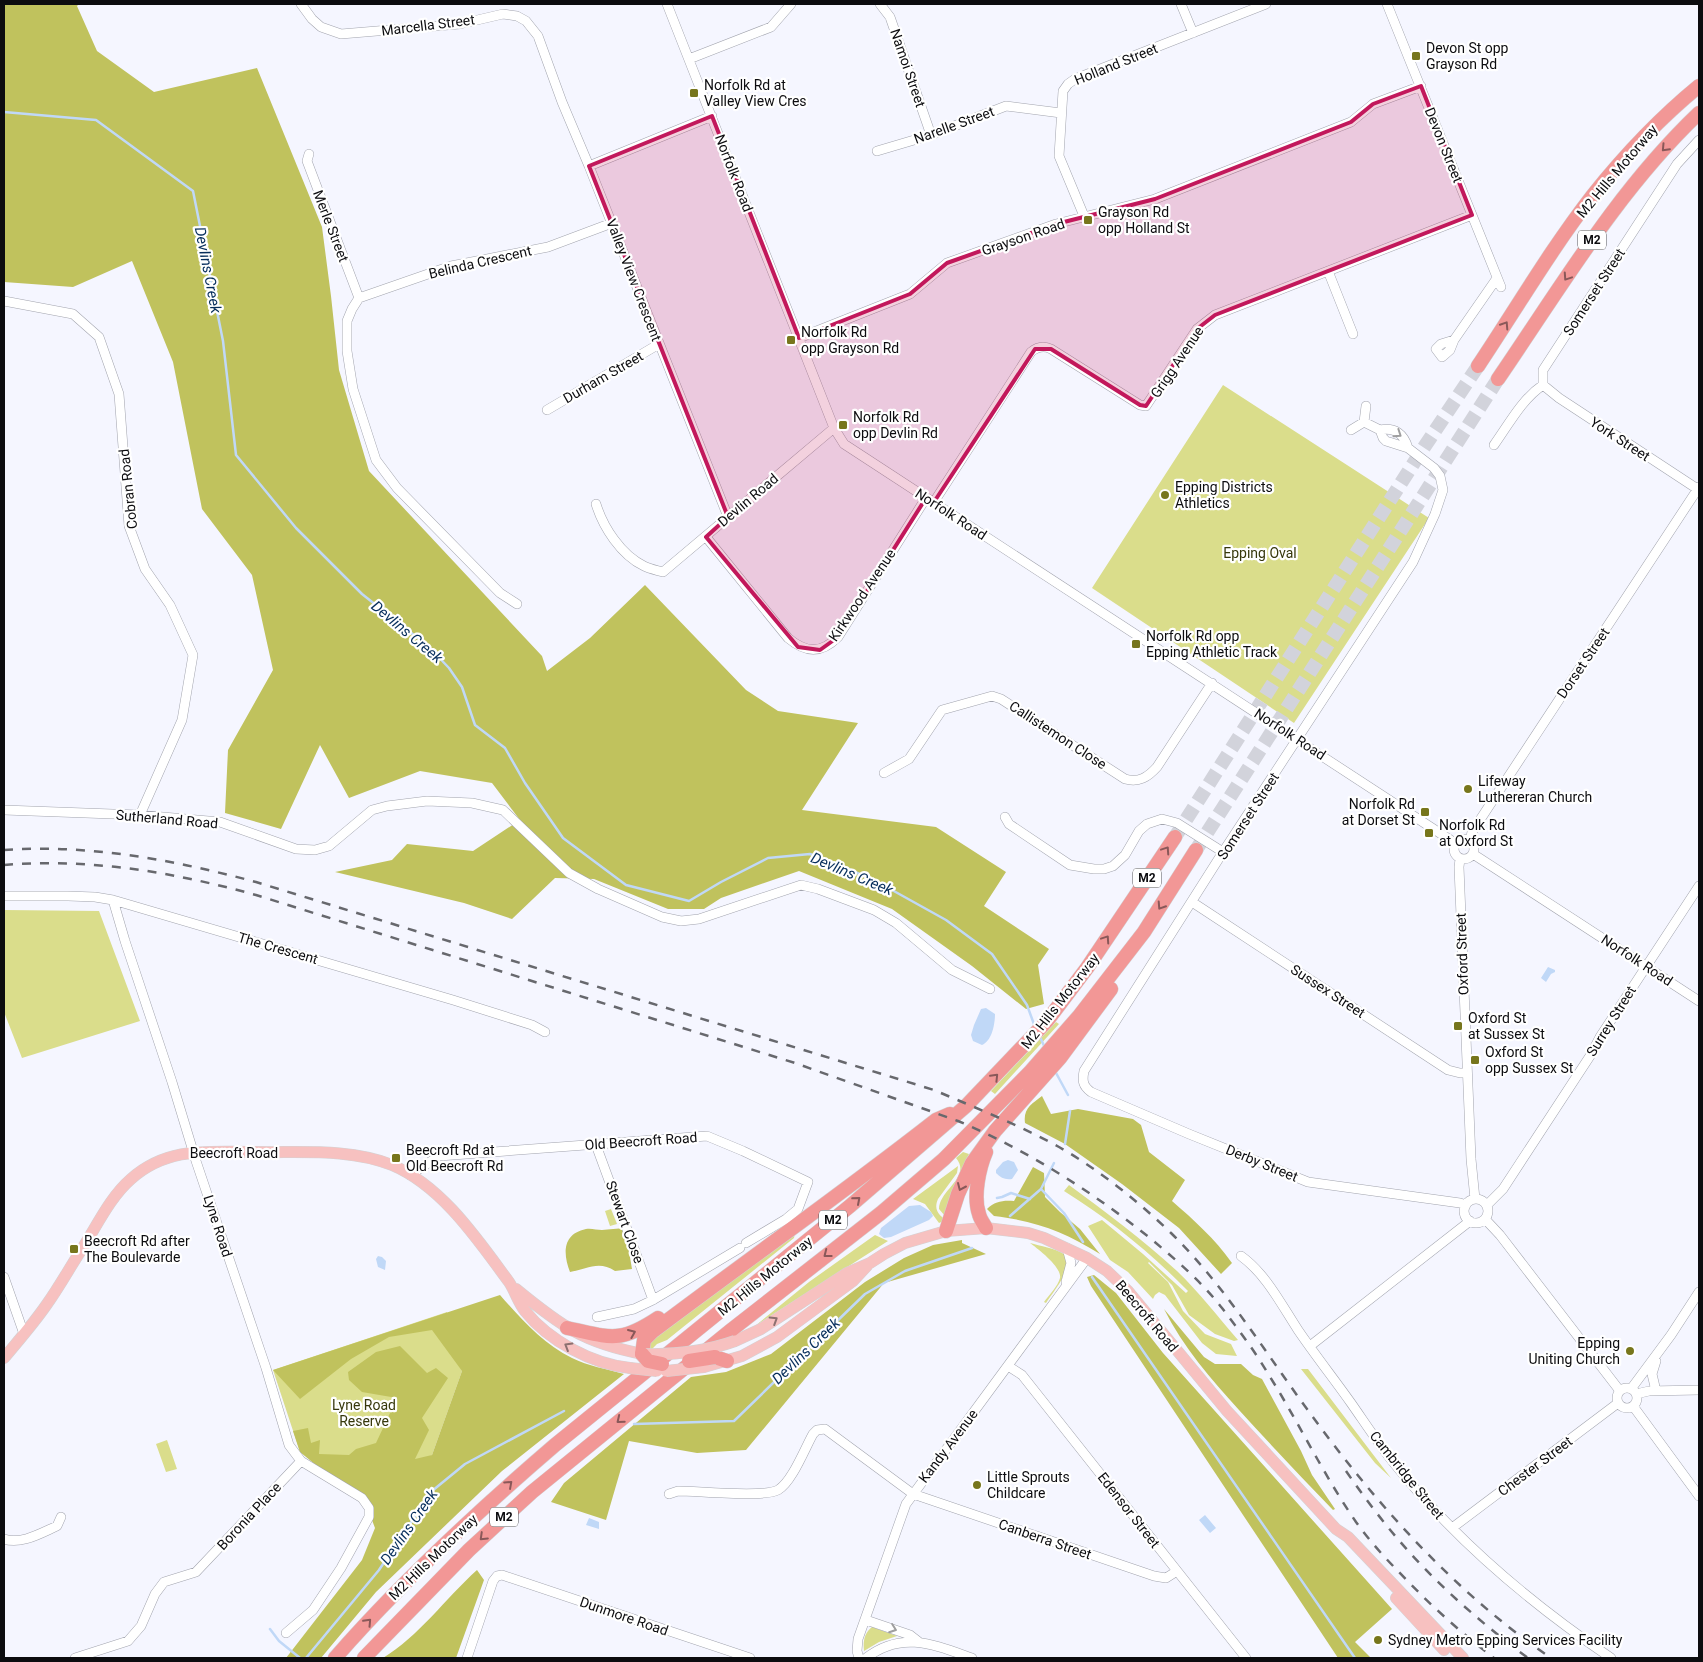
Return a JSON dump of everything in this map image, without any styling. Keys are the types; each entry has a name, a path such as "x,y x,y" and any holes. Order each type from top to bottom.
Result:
{"highway":[{"name":"M2 Hills Motorway","path":"1478,366 1564,235 1593,196 1621,162 1657,124 1699,86"},
{"name":"M2 Hills Motorway","path":"1498,379 1625,194 1650,163 1699,113"},
{"name":"M2 Hills Motorway","path":"335,1658 431,1558 518,1476 850,1206 966,1106 1024,1048 1047,1021 1087,968 1175,836"},
{"name":"M2","path":"1058,1051 1095,1013 1124,971 1144,932 1196,850"},
{"name":"M2 Hills Motorway","path":"364,1658 418,1601 513,1509 730,1331 896,1200 944,1159 1030,1072 1058,1051"},
{"path":"946,1231 958,1194 972,1163 995,1131 1034,1088 1058,1051"},
{"name":"M2","path":"642,1354 644,1340 652,1332 936,1120 966,1106"},
{"path":"986,1228 979,1214 978,1177 995,1131"},
{"name":"M2","path":"567,1328 613,1337 629,1335 651,1323 723,1275 734,1270"},
{"path":"642,1354 648,1361 662,1364 721,1359"}],"main road":[{"name":"Beecroft Road","path":"4,1358 47,1305 118,1192 143,1169 162,1159 194,1152 354,1156 383,1162 410,1174 434,1191 449,1206 510,1284 524,1310 544,1330 580,1353 609,1364 630,1368 662,1371 704,1367 721,1359 755,1350 777,1337 853,1281 870,1263"},
{"name":"Beecroft Road","path":"510,1284 551,1318 602,1345 642,1354 670,1355 699,1352 734,1341 760,1329 847,1273 870,1263 905,1243 946,1231 986,1228 1028,1233 1067,1248 1107,1271 1128,1291 1227,1411 1336,1529 1344,1543 1452,1658"},
{"name":"Beecroft Road","path":"1336,1529 1348,1537 1462,1658"}],"street":[{"name":"Marcella Street","path":"301,4 312,19 321,27 341,34 460,24 503,14 517,16 526,21 538,36 562,102 589,166"},
{"name":"Norfolk Road","path":"667,4 834,428 840,439 850,448 1455,843"},
{"path":"689,59 771,27 790,4"},
{"name":"Namoi Street","path":"880,4 890,17 931,135"},
{"path":"1181,4 1193,32"},
{"name":"Holland Street","path":"1084,216 1059,156 1063,92 1068,84 1075,79 1266,4"},
{"name":"Devon Street","path":"1387,4 1499,283 1454,340"},
{"name":"Grayson Road","path":"799,338 910,294 947,263 1084,216 1155,199 1351,122 1372,104 1421,86"},
{"name":"Narelle Street","path":"877,151 931,135 1006,106 1061,113"},
{"path":"589,166 712,116"},
{"name":"Somerset Street","path":"1544,385 1544,370 1676,164 1699,140"},
{"name":"Merle Street","path":"309,154 307,161 358,298"},
{"name":"Valley View Crescent","path":"589,166 728,517"},
{"name":"Grigg Avenue","path":"930,500 1031,352 1035,349 1042,347 1051,348 1140,406 1146,406 1197,329 1206,320 1472,215"},
{"name":"Belinda Crescent","path":"358,298 451,266 548,247 612,223"},
{"path":"1328,271 1353,334"},
{"path":"358,298 347,321 347,351 353,389 376,460 397,488 500,594 517,604"},
{"name":"Cobran Road","path":"4,300 73,314 98,337 120,394 129,526 145,569 170,604 193,655 182,720 140,815"},
{"name":"Durham Street","path":"548,410 659,344"},
{"path":"1494,445 1524,402 1534,391 1544,385"},
{"name":"York Street","path":"1544,385 1559,398 1699,489"},
{"path":"1364,422 1366,406"},
{"path":"1351,430 1364,422"},
{"path":"1364,422 1380,430 1395,430 1406,439 1408,448"},
{"name":"Devlin Road","path":"596,504 601,519 625,553 643,566 662,572 834,428"},
{"path":"1380,430 1386,441 1408,448"},
{"name":"Somerset Street","path":"1084,1071 1413,562 1441,502 1443,490 1440,476 1434,468 1408,448"},
{"name":"Dorset Street","path":"1470,841 1472,832 1699,489"},
{"name":"Kirkwood Avenue","path":"706,537 788,638 798,647 820,650 831,645 838,637 930,500"},
{"name":"Callistemon Close","path":"884,773 909,760 942,710 992,696 1001,699 1125,779 1138,780 1150,775 1157,767 1212,683"},
{"name":"Sutherland Road","path":"4,810 140,815 220,822 296,849 306,850 329,846 372,810 387,806 427,801 472,803 503,810 569,873 598,889 662,917 681,921 699,919 801,884 874,910 896,923 952,970 990,989"},
{"path":"1005,817 1010,824 1070,865 1094,869 1104,869 1113,866 1124,855 1139,831 1148,824 1162,819 1177,823 1224,852"},
{"path":"1460,839 1470,841 1474,845 1473,854 1469,859 1460,859 1454,852 1455,843 1460,839"},
{"name":"Norfolk Road","path":"1473,854 1699,1001"},
{"name":"Oxford Street","path":"1460,859 1459,877 1467,1073 1475,1199"},
{"name":"Surrey Street","path":"1487,1205 1503,1189 1699,886"},
{"name":"The Crescent","path":"4,896 68,896 113,900 453,1000 532,1025 546,1032"},
{"name":"Lyne Road","path":"113,900 290,1445 301,1460 362,1498 369,1508 369,1517 341,1568 313,1610 286,1634"},
{"name":"Sussex Street","path":"1192,902 1448,1070 1460,1074 1467,1073"},
{"name":"Derby Street","path":"1084,1071 1083,1084 1091,1092 1308,1182 1466,1205"},
{"name":"Old Beecroft Road","path":"410,1174 439,1156 707,1136 808,1182 798,1209 653,1300"},
{"name":"Stewart Close","path":"596,1145 653,1300"},
{"path":"1310,1346 1470,1221 1480,1222 1485,1219 1488,1212 1487,1205 1482,1200 1475,1199 1466,1205 1464,1212 1470,1221"},
{"path":"1485,1219 1500,1235 1620,1391"},
{"path":"1062,1292 1071,1263 1067,1248"},
{"name":"Cambridge Street","path":"1241,1256 1249,1262 1264,1280 1393,1462 1452,1528 1490,1565 1542,1609 1611,1658"},
{"name":"Kandy Avenue","path":"859,1658 857,1645 906,1504 1087,1258"},
{"path":"4,1277 24,1334"},
{"path":"1699,1292 1634,1392 1636,1402 1633,1406 1625,1408 1618,1403 1617,1396 1625,1388 1634,1392 1699,1390"},
{"path":"597,1317 634,1309 653,1300"},
{"path":"1656,1391 1652,1379 1653,1369 1671,1335"},
{"name":"Edensor Street","path":"1008,1366 1022,1375 1246,1658"},
{"name":"Chester Street","path":"1452,1528 1618,1403"},
{"path":"1633,1406 1699,1496"},
{"name":"Canberra Street","path":"669,1494 678,1491 764,1494 778,1490 787,1482 813,1434 820,1429 829,1432 913,1494 1154,1576 1166,1578 1177,1571"},
{"name":"Boronia Place","path":"75,1658 128,1641 141,1626 155,1594 164,1582 196,1572 301,1460"},
{"path":"4,1539 19,1541 34,1536 57,1526 61,1516"},
{"name":"Dunmore Road","path":"467,1658 493,1581 497,1576 502,1575 750,1658"},
{"path":"866,1620 910,1636 919,1642"},
{"path":"866,1658 876,1651 895,1644 919,1642 972,1658"}],"highlighted area":[{"path":"1421,86 1472,215 1215,315 1197,329 1146,406 1140,405 1051,349 1035,349 934,502 926,498 838,637 820,650 798,647 706,537 728,517 589,166 712,116 799,338 910,294 947,263 1056,224 1155,199 1351,122 1373,104"}],"green space":[{"name":"Epping Oval","path":"1223,385 1429,518 1294,723 1092,588"},
{"path":"4,910 99,911 140,1021 22,1058 4,1012"},
{"path":"1056,1022 1059,1024 995,1094 991,1091"},
{"path":"963,1152 969,1154 945,1216 939,1209 940,1202 958,1177 960,1165 956,1158"},
{"path":"958,1166 957,1173 938,1199 936,1205 937,1211 946,1220 939,1223 925,1204 913,1199"},
{"path":"1069,1185 1138,1237 1185,1279 1238,1340 1234,1341 1215,1334 1189,1315 1172,1285 1148,1263 1168,1282 1183,1311 1205,1334 1231,1344 1237,1356 1216,1354 1202,1343 1165,1295 1159,1292 1153,1299 1128,1272 1110,1260 1088,1226 1102,1220 1186,1293 1188,1291 1129,1237 1064,1191"},
{"path":"611,1209 617,1224 610,1226 605,1211"},
{"path":"795,1233 794,1238 667,1340 657,1344 652,1349 648,1348 655,1335"},
{"path":"875,1235 888,1241 755,1326 809,1282"},
{"path":"1030,1243 1056,1250 1064,1254 1067,1259 1066,1272 1046,1303 1044,1302 1059,1281 1060,1274 1049,1259"},
{"name":"Lyne Road Reserve","path":"447,1312 462,1371 432,1455 373,1490 300,1452 273,1370"},
{"path":"1301,1369 1308,1369 1391,1478 1375,1463"},
{"path":"167,1440 177,1469 166,1472 156,1444"},
{"path":"872,1627 897,1636 879,1642 864,1651 867,1632"}],"shaded area":[{"path":"4,4 79,4 77,6 97,51 154,92 257,68 322,227 339,370 369,471 542,656 547,671 590,638 645,585 746,690 778,711 858,723 802,810 936,827 1006,872 984,906 1049,949 1038,965 1044,1004 1026,1009 972,966 892,909 799,871 721,898 704,909 668,909 594,879 555,878 512,919 464,903 335,872 392,860 407,844 473,851 520,820 492,783 420,771 349,798 320,745 281,829 225,813 228,750 273,670 252,575 202,509 173,362 132,261 73,287 4,282"},
{"path":"1042,1096 1051,1114 1078,1109 1133,1119 1141,1125 1149,1152 1185,1180 1172,1201 1204,1230 1232,1263 1221,1274 1179,1228 1122,1184 1065,1144 1025,1123 1027,1110"},
{"path":"1033,1167 1044,1173 1045,1197 1080,1229 1100,1254 1075,1239 1050,1229 1037,1224 994,1216 987,1209 993,1204 1014,1201"},
{"path":"625,1228 632,1269 615,1271 604,1266 593,1266 570,1272 566,1258 566,1246 572,1235 586,1229"},
{"path":"962,1240 962,1243 986,1254 884,1283 746,1450 697,1453 629,1441 606,1520 551,1502 564,1483 691,1377 726,1372 771,1354 865,1282 904,1258 933,1245"},
{"path":"1094,1275 1116,1293 1163,1353 1392,1609 1355,1642 1371,1658 1338,1658 1091,1286 1087,1277"},
{"path":"500,1295 551,1346 584,1363 624,1374 502,1471 376,1592 321,1658 286,1658 362,1560 375,1528 367,1507 300,1452 293,1431 308,1428 311,1443 320,1440 319,1454 349,1455 356,1449 376,1443 397,1398 362,1392 349,1380 348,1372 376,1352 400,1346 427,1373 436,1368 448,1378 422,1418 429,1430 415,1459 432,1455 462,1371 432,1330 389,1337 351,1359 300,1399 273,1370"},
{"path":"1164,1309 1204,1357 1215,1364 1241,1364 1253,1375 1262,1379 1312,1475 1335,1509 1333,1510 1309,1485 1218,1386 1198,1362"},
{"path":"477,1570 484,1580 456,1658 383,1658 420,1628"}],"water":[{"path":"1548,967 1555,970 1555,972 1551,974 1546,982 1541,978"},
{"path":"986,1008 995,1014 991,1036 982,1045 973,1041 971,1035 981,1009"},
{"path":"1008,1160 1014,1162 1018,1170 1012,1179 1003,1178 996,1173 996,1170 1003,1162"},
{"path":"920,1205 931,1212 933,1216 929,1220 891,1237 884,1238 879,1234 881,1228 909,1206"},
{"path":"378,1256 386,1261 385,1270 378,1267 376,1259"},
{"path":"1205,1515 1216,1528 1210,1533 1199,1520"},
{"path":"589,1518 599,1522 599,1529 586,1525"}],"waterway":[{"name":"Devlins Creek","path":"4,112 96,120 193,191 223,341 236,455 296,528 362,594 429,647 449,668 462,687 475,725 505,748 525,783 563,838 626,885 689,901 768,858 810,854 840,865 883,885 946,920 992,954 1027,1005 1035,1027"},
{"name":"Devlins Creek","path":"1040,1037 1045,1048"},
{"name":"Devlins Creek","path":"1055,1071 1068,1095"},
{"name":"Devlins Creek","path":"1065,1144 1070,1111"},
{"name":"Devlins Creek","path":"1010,1216 1041,1189 1054,1163"},
{"path":"1041,1189 1064,1213 1083,1242"},
{"path":"997,1198 1011,1193 1030,1199"},
{"name":"Devlins Creek","path":"634,1424 734,1421 865,1294 905,1271 972,1248"},
{"path":"1092,1277 1355,1658"},
{"name":"Devlins Creek","path":"306,1658 379,1570 432,1491 465,1464 564,1411"},
{"path":"270,1629 279,1641 300,1658"}],"tunnel":[{"path":"1175,837 1417,458 1478,366"},
{"path":"1196,850 1498,379"}],"railway":[{"path":"4,850 68,849 131,856 194,867 256,882 934,1090 1044,1139 1074,1156 1103,1176 1132,1198 1171,1233 1226,1296 1333,1444 1389,1512 1418,1544 1482,1605 1551,1658"},
{"path":"4,865 36,863 100,865 194,880 256,895 795,1063 958,1121 1034,1158 1082,1188 1128,1221 1179,1263 1206,1289 1257,1356 1333,1485 1366,1535 1410,1584 1457,1628 1494,1658"},
{"path":"1346,1471 1384,1522 1427,1571 1476,1617 1528,1658"}],"place":[{"name":"Devon St opp Grayson Rd","path":"1416,56"},
{"name":"Norfolk Rd at Valley View Cres","path":"694,93"},
{"name":"Grayson Rd opp Holland St","path":"1088,220"},
{"name":"Norfolk Rd opp Grayson Rd","path":"791,340"},
{"name":"Norfolk Rd opp Devlin Rd","path":"843,425"},
{"name":"Epping Districts Athletics","path":"1165,495"},
{"name":"Norfolk Rd opp Epping Athletic Track","path":"1136,644"},
{"name":"Lifeway Luthereran Church","path":"1468,789"},
{"name":"Norfolk Rd at Dorset St","path":"1425,812"},
{"name":"Norfolk Rd at Oxford St","path":"1429,833"},
{"name":"Oxford St at Sussex St","path":"1458,1026"},
{"name":"Oxford St opp Sussex St","path":"1475,1060"},
{"name":"Beecroft Rd at Old Beecroft Rd","path":"396,1158"},
{"name":"Beecroft Rd after The Boulevarde","path":"74,1249"},
{"name":"Epping Uniting Church","path":"1630,1351"},
{"name":"Little Sprouts Childcare","path":"977,1485"},
{"name":"Sydney Metro Epping Services Facility","path":"1378,1640"}]}
